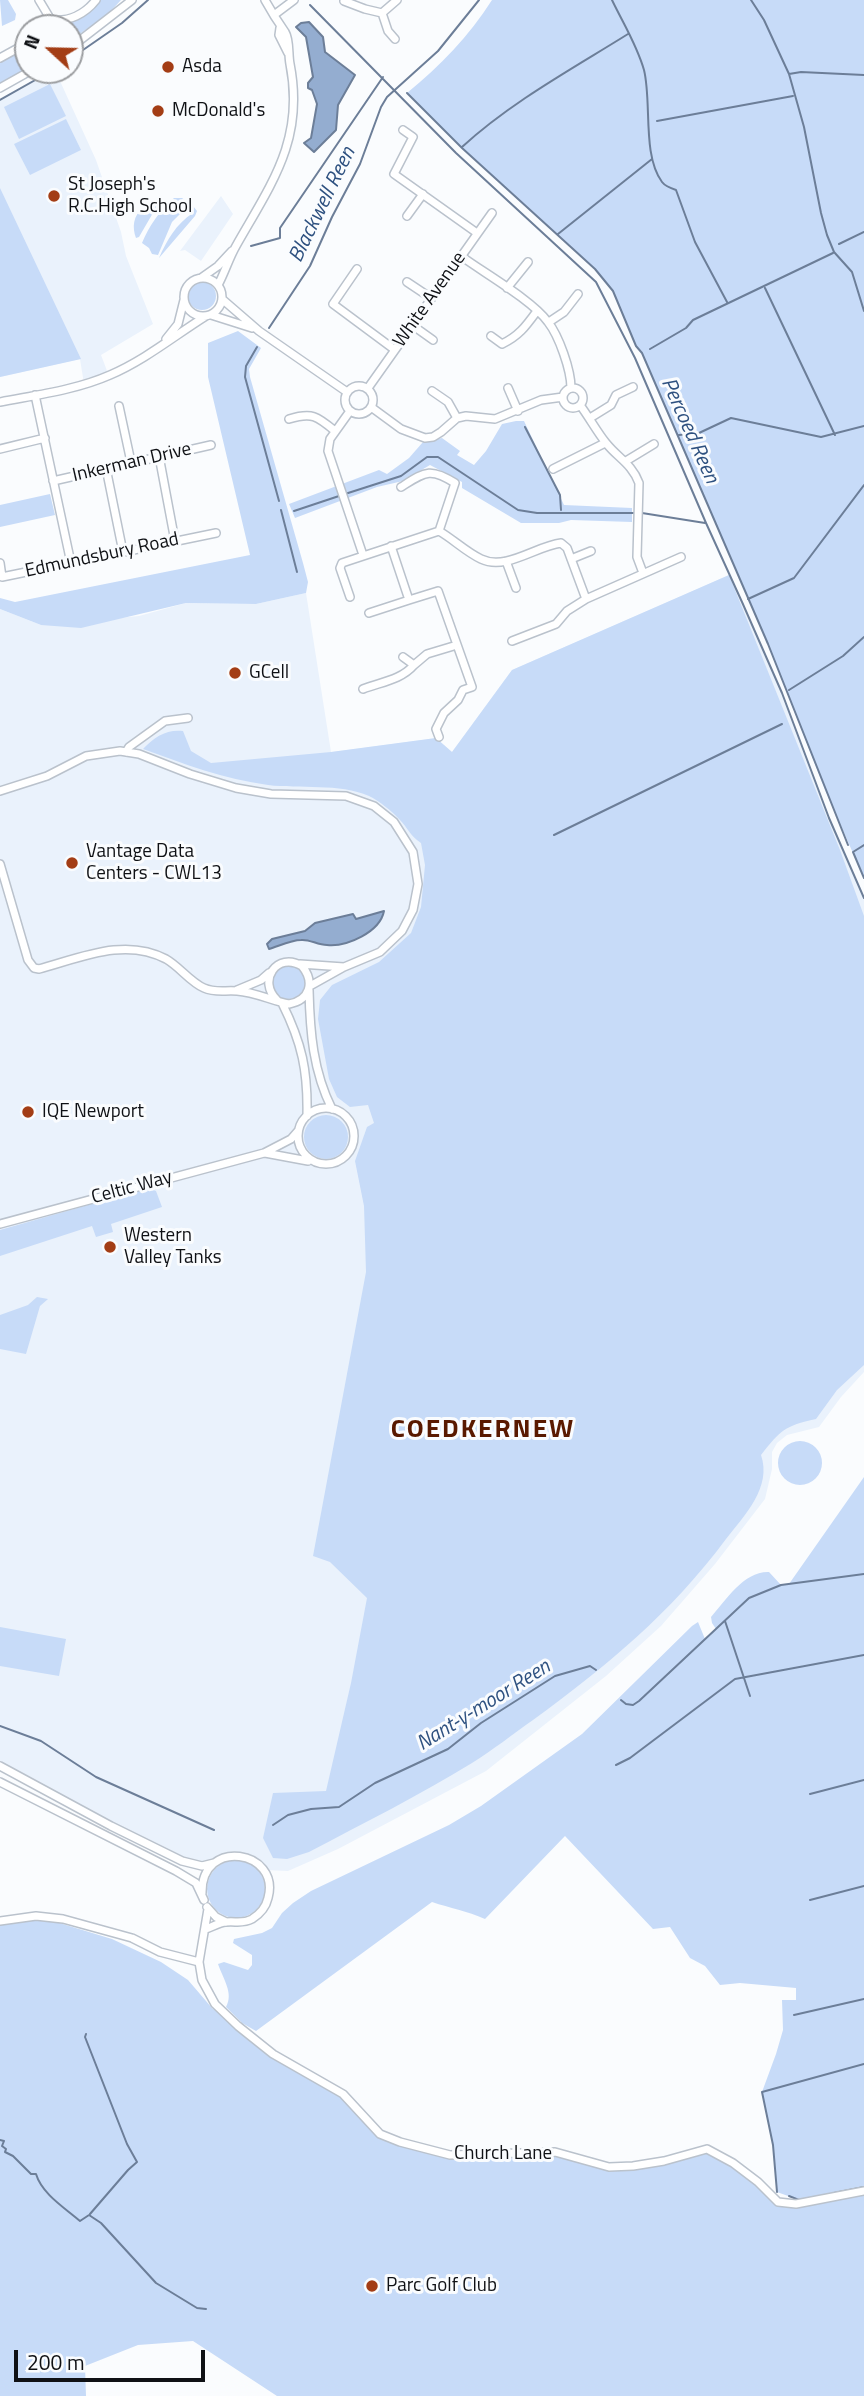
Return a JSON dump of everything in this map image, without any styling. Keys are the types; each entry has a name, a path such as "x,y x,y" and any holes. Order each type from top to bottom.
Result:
{"street":[{"path":"80,14 96,0"},
{"path":"84,37 132,0"},
{"path":"218,285 235,247 274,183 285,156 293,106 292,80 288,54 279,35 280,28 265,0"},
{"path":"274,15 294,0"},
{"path":"382,13 397,0"},
{"path":"344,1 382,13"},
{"path":"382,13 388,31 396,39"},
{"path":"403,130 413,137 394,174 477,233"},
{"path":"407,216 423,194"},
{"name":"White Avenue","path":"368,388 492,213"},
{"path":"161,345 178,324 188,285 218,266 235,247"},
{"path":"461,256 549,322 571,374 571,388"},
{"path":"507,288 528,262"},
{"path":"357,269 333,304 395,350"},
{"path":"0,402 109,376 141,359 220,306 222,299 218,285 211,279 201,278"},
{"path":"407,282 431,298"},
{"path":"549,322 564,312 578,294"},
{"path":"222,299 259,331 347,392"},
{"path":"184,300 190,310 200,316 209,315 259,331"},
{"path":"492,336 502,344 511,340 525,328 537,311"},
{"path":"412,325 433,340"},
{"path":"359,385 368,388 373,399 371,407 360,414 350,411 345,404 347,392 351,387 359,385"},
{"path":"590,418 611,405 616,395 633,387"},
{"path":"508,388 518,411"},
{"path":"571,388 581,392 583,400 575,408 569,407 563,397 564,392 571,388"},
{"path":"432,391 448,402 457,418"},
{"path":"35,395 71,563"},
{"path":"371,407 401,429 425,438 441,432 457,418 466,416 495,419 541,400 563,397"},
{"path":"119,405 131,462"},
{"path":"580,405 605,443 626,461 639,483 637,557 643,573"},
{"path":"350,411 330,439 328,451 363,555"},
{"path":"289,419 313,415 335,431"},
{"path":"0,449 45,438"},
{"path":"553,469 605,443"},
{"path":"626,461 654,444"},
{"name":"Inkerman Drive","path":"53,481 211,445"},
{"path":"159,456 175,541"},
{"path":"106,468 123,552"},
{"path":"401,487 425,472 434,472 455,483 439,531"},
{"path":"350,597 340,568 342,563 439,531"},
{"path":"439,531 478,558 489,562 506,561 561,543 567,548 586,599"},
{"name":"Edmundsbury Road","path":"0,563 2,577 216,533"},
{"path":"391,546 409,600"},
{"path":"571,559 591,551"},
{"path":"512,641 556,624 567,611 586,599 681,557"},
{"path":"506,561 516,588"},
{"path":"369,613 438,592 472,687 463,690 458,700 444,713 436,729 439,737"},
{"path":"363,689 407,673 427,654 457,645"},
{"path":"403,657 414,665"},
{"path":"126,752 160,724 188,718"},
{"path":"0,791 47,776 86,757 126,752 139,754 236,788 282,795 346,796 374,806 394,821 408,841 418,884 413,910 402,931 380,952 344,967 309,988 297,1003 279,1002 236,990 207,990 165,959 147,951 106,951 39,969 34,968 28,960 0,864"},
{"path":"0,784 22,784"},
{"path":"236,990 261,980 279,963 287,961 344,967"},
{"path":"299,964 307,972 309,988"},
{"path":"270,971 268,989 295,1030 307,1076 307,1116"},
{"name":"Celtic Way","path":"264,1153 327,1165 343,1160 353,1146 354,1130 350,1122 339,1111 332,1109 321,1083 310,1033 309,988"},
{"path":"307,1116 314,1111 332,1109"},
{"name":"Celtic Way","path":"0,1224 264,1153 291,1139 307,1116"},
{"path":"298,1131 301,1149 313,1162"},
{"path":"0,1766 111,1826 183,1861 202,1866 231,1856 242,1856 256,1862 269,1881 267,1904 259,1914 249,1920 226,1922 208,1909 195,1883 176,1871 0,1782"},
{"path":"204,1900 203,1880 214,1863"},
{"path":"0,1921 36,1916 63,1919 132,1938 160,1952 199,1962 208,1909"},
{"path":"206,1929 226,1922"},
{"name":"Church Lane","path":"199,1962 202,1980 215,2004 238,2026 273,2054 343,2094 380,2134 400,2143 450,2155 555,2152 609,2167 664,2161 707,2149 733,2163 778,2202 796,2204 864,2191"}],"shaded area":[{"path":"0,0 8,0 16,14 14,20 2,26"},
{"path":"99,0 121,0 109,13 84,31 84,14"},
{"path":"492,0 864,0 864,878 825,790 768,644 613,291 595,269 462,148 407,93 453,50"},
{"path":"309,22 323,37 325,52 355,75 338,105 336,130 314,152 304,143 311,138 317,104 312,90 308,88 313,77 306,37 296,27"},
{"path":"14,53 14,76 0,84 0,60"},
{"name":"St Joseph's R.C.High School","path":"29,84 61,84 96,160 121,232 126,256 153,324 101,355 109,376 84,384 80,359 0,377 0,100"},
{"path":"50,84 66,116 19,139 4,107"},
{"path":"66,119 81,150 30,175 14,144"},
{"path":"0,188 81,359 0,377"},
{"path":"221,196 233,214 201,261 185,250 180,251"},
{"path":"174,198 182,198 190,204 172,222 158,255 152,254 142,243 155,219"},
{"path":"154,205 157,206 136,238 135,218 143,208 145,212"},
{"path":"193,206 197,211 195,216 159,258 173,233 193,213"},
{"path":"202,282 212,286 216,296 212,306 202,310 192,306 188,296 192,286"},
{"path":"238,331 261,348 249,369 250,377 308,582 306,593 256,604 186,603 81,628 41,625 0,609 0,598 15,602 250,555 208,377 208,343"},
{"path":"524,421 564,505 632,508 632,522 571,520 559,523 521,523 462,488 462,482 430,465 403,481 377,487 295,518 289,504 379,470 387,474 409,458 423,442 442,438 460,451 457,455 474,465 502,424"},
{"path":"50,494 55,515 0,527 0,505"},
{"path":"729,575 782,693 829,818 864,898 864,1372 819,1427 787,1435 777,1443 772,1452 772,1469 765,1499 715,1564 661,1626 606,1676 486,1771 338,1849 288,1871 264,1870 242,1856 193,1865 0,1766 0,609 41,625 139,616 186,603 256,604 306,593 331,752 436,738 452,752 512,670"},
{"path":"729,575 864,916 864,1365 837,1390 816,1419 784,1430 761,1455 763,1478 760,1489 741,1520 683,1591 612,1659 488,1753 452,1775 309,1852 287,1859 273,1858 263,1838 273,1793 326,1791 367,1598 330,1562 313,1556 366,1272 364,1206 355,1161 367,1127 374,1123 368,1105 350,1107 337,1097 329,1079 318,1019 320,1000 332,985 379,962 411,933 421,907 425,865 421,843 393,813 369,796 345,789 280,786 236,779 143,749 161,735 183,731 191,751 211,763 331,752 436,738 452,752 512,670"},
{"path":"384,911 381,919 369,932 353,941 327,945 297,940 269,949 267,944 272,939 305,931 315,923 353,914 356,919"},
{"path":"288,965 300,970 305,982 300,994 288,999 276,994 271,982 276,970"},
{"path":"326,1115 341,1122 348,1137 341,1152 326,1159 311,1152 304,1137 311,1122"},
{"path":"148,1188 156,1191 162,1207 111,1224 113,1232 96,1237 92,1226 0,1256 0,1230"},
{"path":"37,1297 48,1299 40,1306 26,1354 0,1349 0,1315 28,1305"},
{"path":"800,1441 816,1447 822,1463 816,1479 800,1485 784,1479 778,1463 784,1447"},
{"path":"864,1477 864,2187 799,2200 777,2192 773,2145 762,2092 783,2030 782,2000 796,2000 796,1988 740,1983 720,1985 705,1966 690,1958 670,1927 653,1929 565,1836 485,1919 432,1902 256,2031 242,2023 226,2007 229,1996 218,1964 224,1962 248,1970 252,1965 252,1955 233,1943 234,1939 272,1928 282,1913 311,1891 449,1825 481,1806 582,1734 698,1622 705,1639 716,1629 711,1617 744,1581 760,1573 769,1572 781,1585 789,1584"},
{"path":"0,1627 66,1639 59,1676 0,1666"},
{"path":"236,1860 247,1862 260,1873 265,1889 263,1900 252,1913 236,1918 225,1916 212,1905 207,1889 209,1878 220,1865"},
{"path":"31,1918 56,1922 112,1939 161,1962 188,1980 212,2008 273,2054 343,2094 380,2134 450,2155 555,2152 580,2161 633,2166 707,2149 733,2163 778,2202 796,2204 864,2191 864,2396 277,2396 193,2341 138,2345 85,2366 86,2396 0,2396 0,1923"}],"waterway":[{"path":"84,49 122,23 148,0"},
{"name":"Blackwell Reen","path":"269,328 310,266 360,164 387,97 438,51 479,0"},
{"path":"612,0 634,43 644,70 650,143 656,171 663,183 676,190 695,242 727,302"},
{"path":"751,0 764,20 789,74 804,127 827,235 834,252 852,272 864,311"},
{"path":"310,5 456,153 596,282 635,358 782,693 829,818 864,898"},
{"path":"462,147 521,101 628,34"},
{"path":"789,74 801,72 864,75"},
{"path":"251,246 280,238 280,228 383,77"},
{"path":"0,100 28,84"},
{"name":"Percoed Reen","path":"407,93 462,148 595,269 613,291 768,644 848,845"},
{"path":"657,121 793,96"},
{"path":"558,234 652,159"},
{"path":"839,244 864,232"},
{"path":"650,349 686,328 693,320 833,253"},
{"path":"765,288 835,435"},
{"name":"Blackwell Reen","path":"257,347 246,366 245,377 279,501"},
{"path":"679,435 699,433 731,418 821,437 864,426"},
{"path":"525,427 560,495 561,510"},
{"path":"345,494 401,476 427,457 438,457 518,510 537,513 636,513"},
{"path":"748,599 794,578 864,485"},
{"path":"294,511 339,496"},
{"name":"Blackwell Reen","path":"281,510 297,572"},
{"path":"642,513 705,523"},
{"path":"789,690 843,656 864,637"},
{"path":"554,835 782,724"},
{"name":"Percoed Reen","path":"864,845 853,852 864,878"},
{"name":"Nant-y-moor Reen","path":"621,1700 633,1705 639,1701 749,1598 781,1585 864,1574"},
{"path":"725,1621 750,1696"},
{"path":"616,1765 630,1758 735,1679 864,1655"},
{"name":"Nant-y-moor Reen","path":"273,1825 288,1815 311,1809 339,1807 375,1783 448,1749 481,1723 555,1676 590,1666 596,1670"},
{"name":"Nant-y-moor Reen","path":"0,1726 41,1741 96,1777 214,1830"},
{"path":"810,1794 864,1780"},
{"path":"810,1900 864,1886"},
{"path":"794,2015 864,1999"},
{"path":"86,2034 127,2144 137,2162 90,2214"},
{"path":"777,2192 773,2145 762,2092 864,2064"},
{"path":"0,2140 4,2141 2,2146 6,2149 5,2152 13,2156 31,2174 36,2174 43,2188 61,2206 80,2221 89,2215 101,2223 156,2283 197,2308 206,2309"},
{"path":"834,2193 864,2187"},
{"path":"789,2196 805,2199"}],"place":[{"name":"Asda","path":"168,67"},
{"name":"McDonald's","path":"158,111"},
{"name":"St Joseph's R.C.High School","path":"54,196"},
{"name":"GCell","path":"235,673"},
{"name":"Vantage Data Centers - CWL13","path":"72,863"},
{"name":"IQE Newport","path":"28,1112"},
{"name":"Western Valley Tanks","path":"110,1247"},
{"name":"Parc Golf Club","path":"372,2286"}],"district":[{"name":"COEDKERNEW","path":"483,1431"}]}
